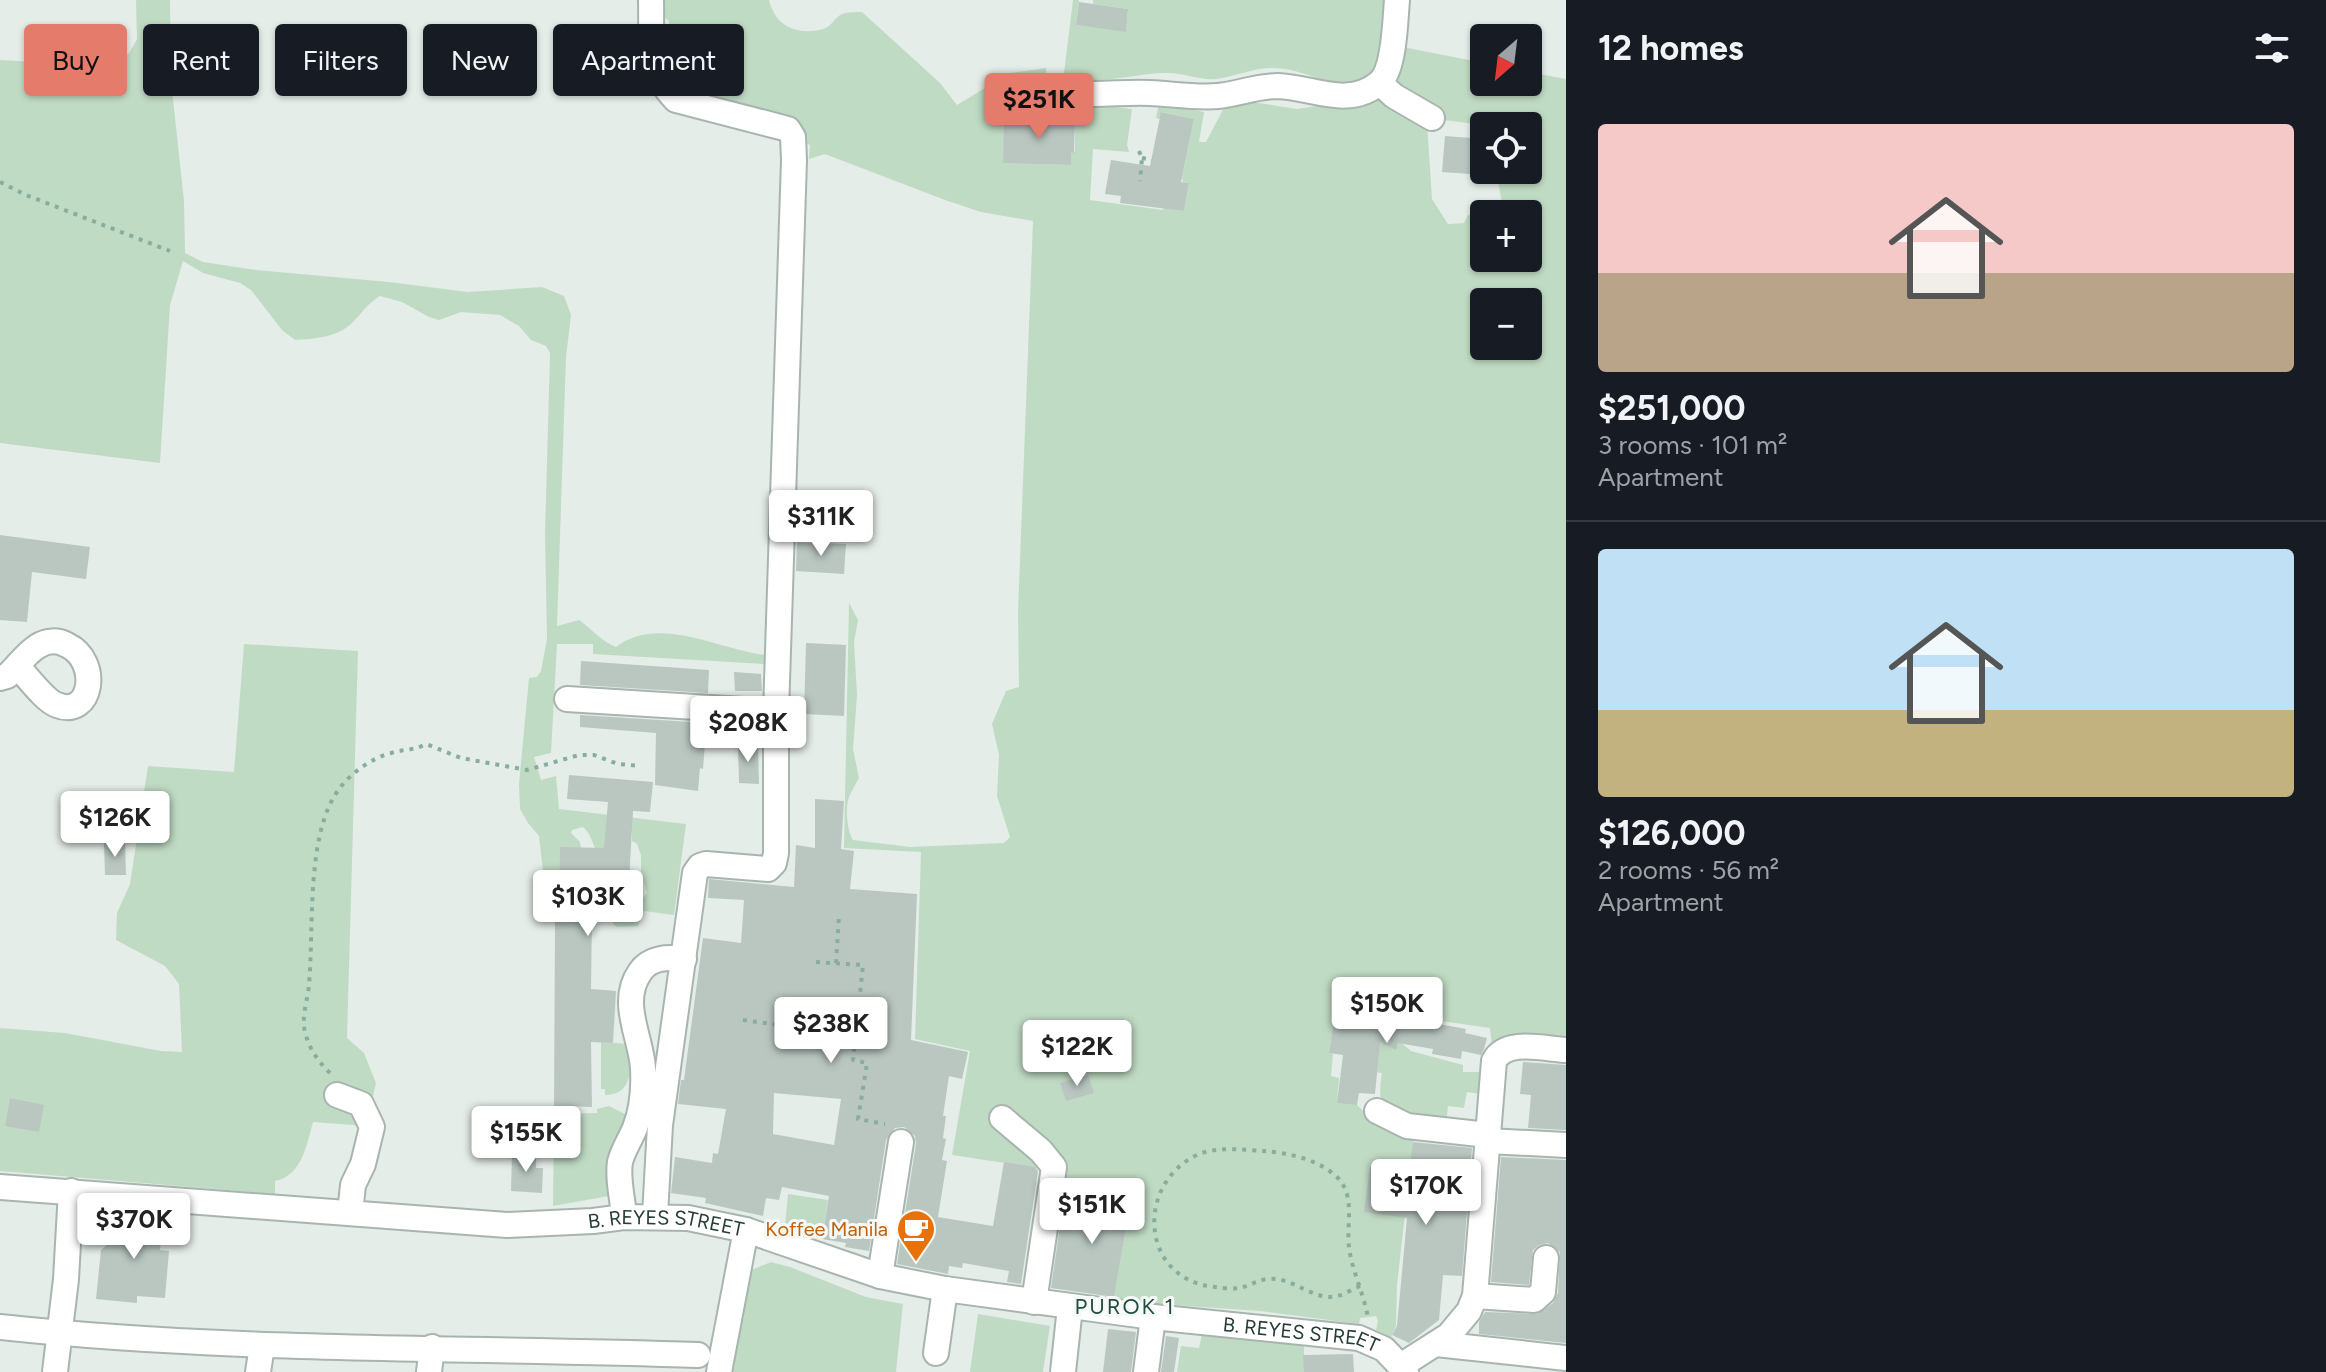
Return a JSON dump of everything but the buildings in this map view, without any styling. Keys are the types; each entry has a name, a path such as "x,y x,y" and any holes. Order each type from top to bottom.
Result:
{"street":[{"path":"651,0 653,66 665,89 676,100 788,129 793,137 774,863 768,869 761,870 706,864 696,870 659,1136 655,1216"},
{"path":"1094,94 1218,96 1250,88 1278,86 1312,94 1345,96 1380,83 1386,75 1397,0"},
{"path":"1380,83 1394,96 1432,118"},
{"path":"567,699 776,712"},
{"path":"624,1217 619,1165 639,1116 643,1080 631,1006 635,983 650,962 669,957 684,959"},
{"path":"1404,1368 1410,1357 1436,1344 1460,1324 1475,1296 1492,1069 1497,1054 1510,1047 1566,1050"},
{"path":"337,1095 361,1104 372,1127 363,1164 353,1185 350,1213"},
{"path":"1377,1111 1407,1126 1566,1145"},
{"path":"1002,1118 1041,1151 1054,1167 1034,1302"},
{"path":"880,1276 901,1145"},
{"name":"B. REYES STREET","path":"0,1187 507,1225 624,1217 688,1218 746,1230 880,1276 945,1289 1153,1317 1359,1338 1384,1349 1404,1368"},
{"path":"55,1372 66,1279 71,1191"},
{"path":"719,1372 746,1230"},
{"path":"1475,1296 1534,1300 1543,1292 1546,1258"},
{"path":"936,1353 945,1289"},
{"path":"1063,1372 1070,1307"},
{"path":"1146,1372 1153,1317"},
{"path":"0,1327 262,1346 432,1347 610,1362 698,1355"},
{"path":"1436,1344 1566,1358"},
{"path":"258,1372 262,1346"},
{"path":"429,1372 432,1347"}],"path":[{"path":"1139,151 1142,158 1140,181"},
{"path":"1142,158 1152,160"},
{"path":"0,182 170,251"},
{"path":"337,1095 330,1074 315,1059 305,1033 304,1020 319,834 338,790 373,760 426,744 461,758 527,770 579,755 594,755 618,764 641,766"},
{"path":"836,963 839,916"},
{"path":"816,962 863,965 853,1060 867,1063 858,1119 895,1125 892,1145 901,1145"},
{"path":"743,1020 779,1025 778,1034 855,1043"},
{"path":"1359,1338 1368,1317 1360,1286 1349,1247 1349,1198 1337,1178 1310,1161 1287,1153 1235,1149 1199,1154 1177,1169 1162,1193 1153,1222 1156,1246 1167,1264 1186,1278 1212,1287 1241,1288 1258,1280 1273,1278 1325,1296 1339,1296 1360,1286"}],"green space":[{"path":"136,0 170,0 170,24 143,24 143,96 173,96 184,201 185,253 203,262 256,270 468,292 542,287 564,296 571,315 566,357 557,626 579,620 616,647 633,638 670,634 766,655 766,664 593,654 593,644 557,644 551,753 534,757 541,780 556,776 559,809 686,824 674,915 644,911 638,926 617,927 613,924 613,879 622,880 637,900 640,901 647,893 641,873 641,855 637,844 632,841 632,821 603,863 583,827 572,830 581,848 560,884 556,885 556,899 546,897 539,836 520,809 519,784 529,678 537,677 541,671 547,639 545,535 550,353 546,346 531,340 519,326 500,315 461,312 439,320 402,302 380,296 346,328 318,338 295,340 282,330 251,290 240,283 203,273 183,261 170,305 160,463 0,443 0,60 24,61 24,96 127,96 127,55 137,39"},
{"path":"662,0 769,0 782,22 804,31 826,28 842,14 862,12 940,83 957,105 1010,73 1046,68 1044,88 1034,112 1022,111 1021,124 1004,123 1004,163 1070,165 1071,152 1075,152 1075,121 1065,120 1070,113 1085,105 1132,109 1127,145 1129,152 1093,149 1090,200 1163,210 1164,205 1184,211 1189,183 1183,182 1182,178 1194,119 1162,112 1160,119 1156,118 1159,103 1204,112 1199,142 1206,142 1226,104 1241,100 1297,109 1377,97 1427,122 1432,199 1448,224 1464,223 1470,215 1470,272 1542,272 1542,200 1501,200 1499,184 1542,184 1542,112 1470,112 1470,123 1444,120 1427,102 1398,84 1403,47 1470,60 1470,96 1542,96 1542,75 1566,79 1566,1038 1536,1036 1492,1047 1490,1028 1336,1006 1329,1053 1333,1054 1331,1076 1339,1078 1337,1102 1357,1105 1373,1120 1414,1135 1397,1285 1396,1326 1391,1337 1376,1330 1376,1316 1360,1318 1359,1324 1260,1311 1113,1301 1131,1199 1060,1186 1050,1170 952,1155 970,1051 915,1039 921,852 844,848 849,603 858,620 854,642 857,695 853,749 859,778 849,797 847,813 853,840 910,847 1004,843 1010,837 997,796 999,755 992,724 1006,691 1019,687 1018,612 1033,221 981,212 825,154 809,159 810,145 763,126 671,108 667,96 744,96 744,24 669,24 661,15"},
{"path":"1073,0 1079,0 1076,25 1126,31 1128,9 1093,4 1093,0 1388,0 1385,47 1373,74 1346,82 1272,68 1217,79 1155,73 1089,80 1064,73"},
{"path":"244,644 358,651 347,1038 364,1053 376,1083 371,1104 378,1127 313,1122 302,1158 291,1173 275,1181 275,1194 0,1171 0,1028 65,1033 182,1052 179,984 165,966 116,940 117,913 130,884 148,766 234,772"},
{"path":"1384,1034 1380,1042 1395,1049 1399,1041 1411,1051 1463,1065 1463,1072 1480,1072 1480,1094 1467,1092 1464,1108 1448,1106 1446,1124 1420,1121 1391,1110 1381,1099 1382,1073 1353,1069"},
{"path":"601,1042 628,1044 629,1077 622,1090 615,1094 605,1095 605,1089 601,1089"},
{"path":"609,1106 627,1115 605,1173 609,1196 553,1206 554,1114 597,1113 597,1109"},
{"path":"788,1194 828,1200 822,1239 785,1225"},
{"path":"771,1262 866,1297 903,1304 896,1372 725,1372 749,1271"},
{"path":"978,1314 1050,1326 1043,1372 970,1372"},
{"path":"1202,1334 1304,1342 1304,1372 1177,1372 1181,1346 1199,1348"}],"place":[{"name":"Koffee Manila","path":"916,1263"}],"district":[{"name":"PUROK 1","path":"1125,1306"}]}
